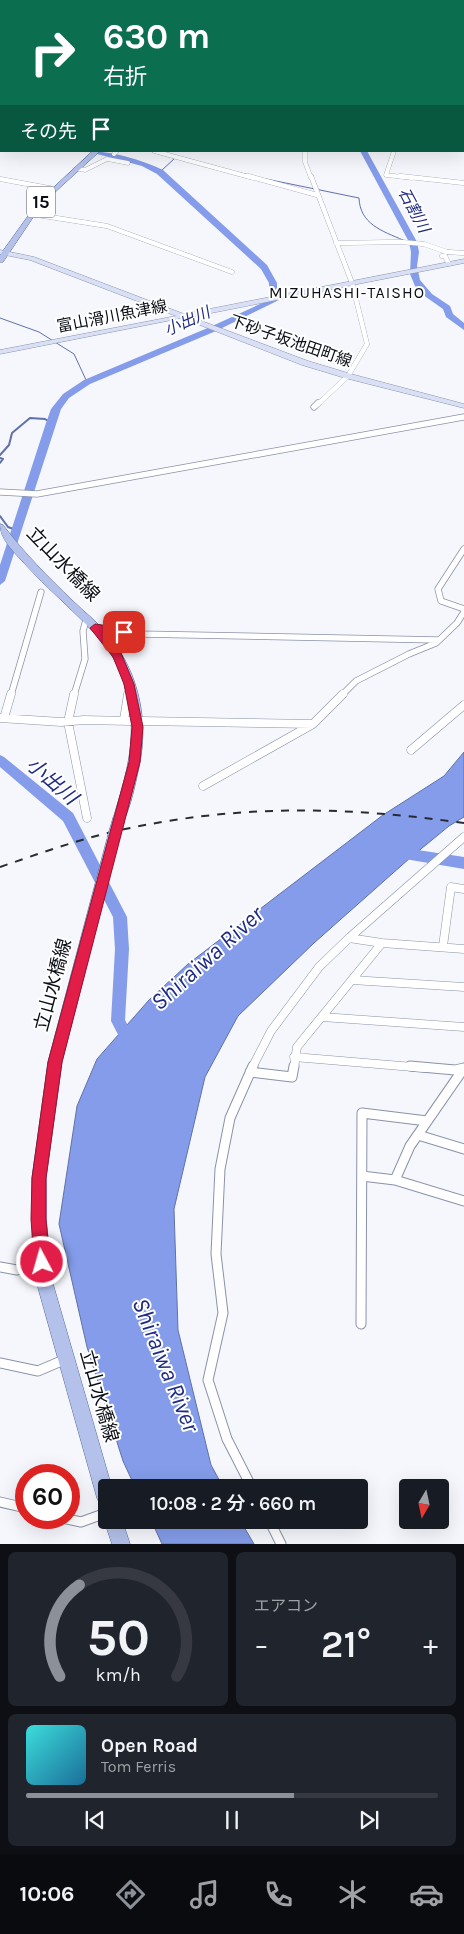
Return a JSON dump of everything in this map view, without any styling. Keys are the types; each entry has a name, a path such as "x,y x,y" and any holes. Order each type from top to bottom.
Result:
{"main road":[{"name":"15","path":"0,260 2,253 31,214 54,189 95,153"},
{"name":"下砂子坂池田町線","path":"2,253 32,258 296,360 348,376 464,406"},
{"name":"富山滑川魚津線","path":"0,352 464,260"},
{"name":"立山水橋線","path":"3,531 24,557 95,628 118,656 129,684 138,727 135,762 55,1062 39,1178 38,1219 45,1284 101,1479"},
{"path":"116,1529 121,1544"}],"street":[{"path":"158,152 317,195"},
{"path":"305,152 305,162 352,283 366,344 348,376 314,407"},
{"path":"394,152 386,175 464,183"},
{"path":"79,169 85,170 107,159 128,163"},
{"path":"0,179 54,189"},
{"path":"31,214 107,226 232,272"},
{"path":"336,243 400,242 424,244 447,252 464,253"},
{"path":"442,256 445,256 449,264"},
{"path":"0,492 37,494 464,417"},
{"path":"202,786 313,724 356,681 409,654 436,644 457,623 464,610 441,601 438,589 464,549"},
{"path":"41,592 2,718 68,722 127,720 129,684"},
{"path":"86,620 82,629 85,651 82,670 68,708 68,722 87,818"},
{"path":"95,628 138,634 439,640"},
{"path":"411,750 464,705"},
{"path":"142,720 313,724"},
{"path":"247,1479 227,1439 208,1380 223,1313 216,1254 220,1169 230,1118 250,1072 271,1031 319,967 349,938 464,837"},
{"path":"443,946 451,887 464,888"},
{"path":"349,938 382,943 464,949"},
{"path":"250,1072 292,1077 297,1047 382,943"},
{"path":"352,980 464,987"},
{"path":"322,1017 464,1028"},
{"path":"294,1057 455,1070 464,1068"},
{"path":"395,1180 410,1146 464,1068"},
{"path":"361,1324 362,1113 427,1121"},
{"path":"418,1135 464,1149"},
{"path":"362,1176 395,1180 464,1201"},
{"path":"0,1267 17,1270 42,1262"},
{"path":"0,1363 38,1371 66,1359"},
{"path":"0,1502 15,1505"},
{"path":"80,1522 98,1517"},
{"path":"274,1529 281,1544"}],"water":[{"name":"Shiraiwa River","path":"464,752 464,817 449,826 410,858 314,943 238,1016 205,1077 174,1209 178,1330 211,1465 219,1479 131,1479 123,1461 87,1347 59,1224 77,1106 97,1059 149,1000 188,964 383,815 444,776"},
{"path":"155,1529 245,1529 254,1544 162,1544"}],"waterway":[{"name":"小出川","path":"0,581 51,423 56,409 66,396 87,382 213,329 273,301 273,283 264,267 160,172 144,164 93,152"},
{"name":"石割川","path":"364,152 413,242 415,252 414,274 419,286 447,308 449,315 464,327"},
{"path":"160,172 175,158"},
{"path":"236,172 249,175"},
{"path":"266,179 359,198 360,207 368,220 380,230 403,240"},
{"path":"0,318 39,332 74,354 87,382"},
{"path":"0,455 9,445 12,433 30,418 45,419 51,423"},
{"path":"0,458 3,459 0,463"},
{"path":"0,516 8,527 16,530"},
{"name":"小出川","path":"0,760 68,817 120,917 122,949 118,1021 131,1045"},
{"path":"398,853 464,863"}],"railway":[{"path":"0,867 116,831 204,816 290,810 332,811 375,813 464,823"}],"district":[{"name":"MIZUHASHI-TAISHO","path":"347,292"}],"route":[{"path":"42,1262 38,1219 39,1178 55,1062 135,762 138,727 129,684 118,656 95,628 124,632"}]}
